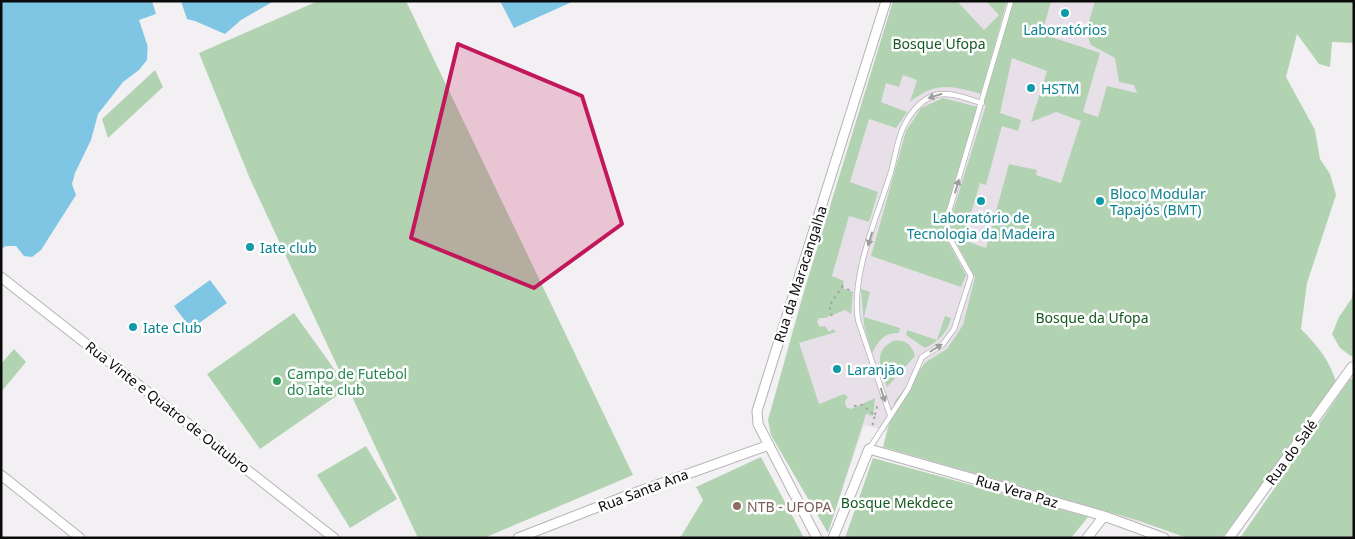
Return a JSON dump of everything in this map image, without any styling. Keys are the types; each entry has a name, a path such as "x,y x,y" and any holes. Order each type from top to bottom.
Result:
{"street":[{"name":"Rua da Maracangalha","path":"817,538 756,420 759,404 886,1"},
{"name":"Rua Vinte e Quatro de Outubro","path":"1,277 334,538"},
{"name":"Rua do Salé","path":"1229,538 1352,367"},
{"name":"Rua Santa Ana","path":"518,538 626,496 769,445"},
{"name":"Rua Vera Paz","path":"869,449 1104,516 1164,538"},
{"path":"833,538 869,449"},
{"path":"1,476 80,538"},
{"path":"1087,538 1104,516"}],"lane":[{"path":"869,449 908,389 922,357 943,344 954,329 971,276 948,235 947,218 982,103 1010,1"},
{"path":"890,415 858,320 856,292 902,129 913,110 930,97 943,94 982,103"}],"path":[{"path":"842,288 844,281"},
{"path":"854,406 862,405 875,415 872,427"}],"highlighted area":[{"path":"458,44 582,96 622,224 534,288 411,238"}],"shaded area":[{"path":"893,1 1305,1 1163,529 883,447 887,431 864,425 828,533 771,435 768,420 805,288"}],"green space":[{"path":"318,1 406,1 633,475 484,538 418,538 348,388 260,449 207,374 294,313 347,387 250,179 199,53"},
{"name":"Bosque Ufopa","path":"893,1 957,1 984,30 999,15 986,1 1007,1 981,94 944,87 928,91 910,102 917,80 903,75 899,87 886,83 881,102 907,112 896,128 869,119 850,182 878,192 869,222 849,216 832,276 844,281 842,288 853,292 851,314 845,310 825,318 819,318 817,322 820,327 825,326 829,332 833,329 836,332 799,343 819,404 844,394 848,397 845,401 846,407 851,409 875,398 873,416 866,414 828,533 771,435 768,420 805,288"},
{"name":"Bosque da Ufopa","path":"1011,1 1051,1 1042,34 1100,53 1083,112 1098,117 1107,86 1137,93 1134,85 1119,82 1115,58 1091,45 1086,31 1095,1 1354,1 1354,43 1332,42 1330,67 1319,64 1297,34 1286,77 1315,130 1320,159 1330,174 1336,195 1307,283 1301,329 1323,355 1337,385 1222,538 1187,538 1137,520 883,447 895,401 926,362 947,349 963,325 975,277 951,233 951,218 986,105 982,103","holes":["1012,58 1047,71 1031,122 1056,112 1081,121 1061,183 1036,175 1037,170 1009,164 986,248 963,240 980,183 986,185 1002,126 1018,131 1021,120 1000,113"]},
{"path":"155,70 163,87 108,138 102,119"},
{"path":"943,98 978,107 944,218 945,236 966,275 961,287 871,256 906,131 921,108"},
{"path":"1354,281 1354,356 1351,356 1340,348 1332,334 1339,317 1352,298"},
{"path":"861,289 870,292 864,317 900,328 899,333 890,334 882,338 872,353 864,325"},
{"path":"945,316 951,318 945,332 938,340 925,348 906,335 907,330 937,340"},
{"path":"893,341 901,341 907,344 915,356 887,387 882,374 880,356 886,345"},
{"path":"14,349 26,362 1,392 1,364"},
{"path":"1354,378 1354,538 1240,538 1350,379"},
{"path":"366,446 397,499 350,528 317,475"},
{"path":"761,457 804,538 680,538 703,500 696,487"},
{"name":"Bosque Mekdece","path":"873,458 1088,517 1071,538 845,538"}],"water":[{"path":"1,1 274,1 241,20 225,34 195,21 178,17 156,25 148,37 147,60 139,70 123,82 98,114 91,140 75,173 72,184 76,195 41,250 32,257 24,256 16,246 6,246 1,249"},
{"path":"500,1 574,1 514,28"},
{"path":"210,280 227,303 191,329 174,306"}],"pier":[{"path":"152,1 181,1 188,22 178,20 157,27 151,37 150,53 139,20 156,14"}],"place":[{"name":"Laboratórios","path":"1065,13"},
{"name":"HSTM","path":"1031,88"},
{"name":"Laboratório de Tecnologia da Madeira","path":"981,201"},
{"name":"Bloco Modular Tapajós (BMT)","path":"1100,201"},
{"name":"Iate club","path":"250,247"},
{"name":"Iate Club","path":"133,327"},
{"name":"Laranjão","path":"837,369"},
{"name":"Campo de Futebol do Iate club","path":"277,381"},
{"name":"NTB - UFOPA","path":"737,506"}]}
